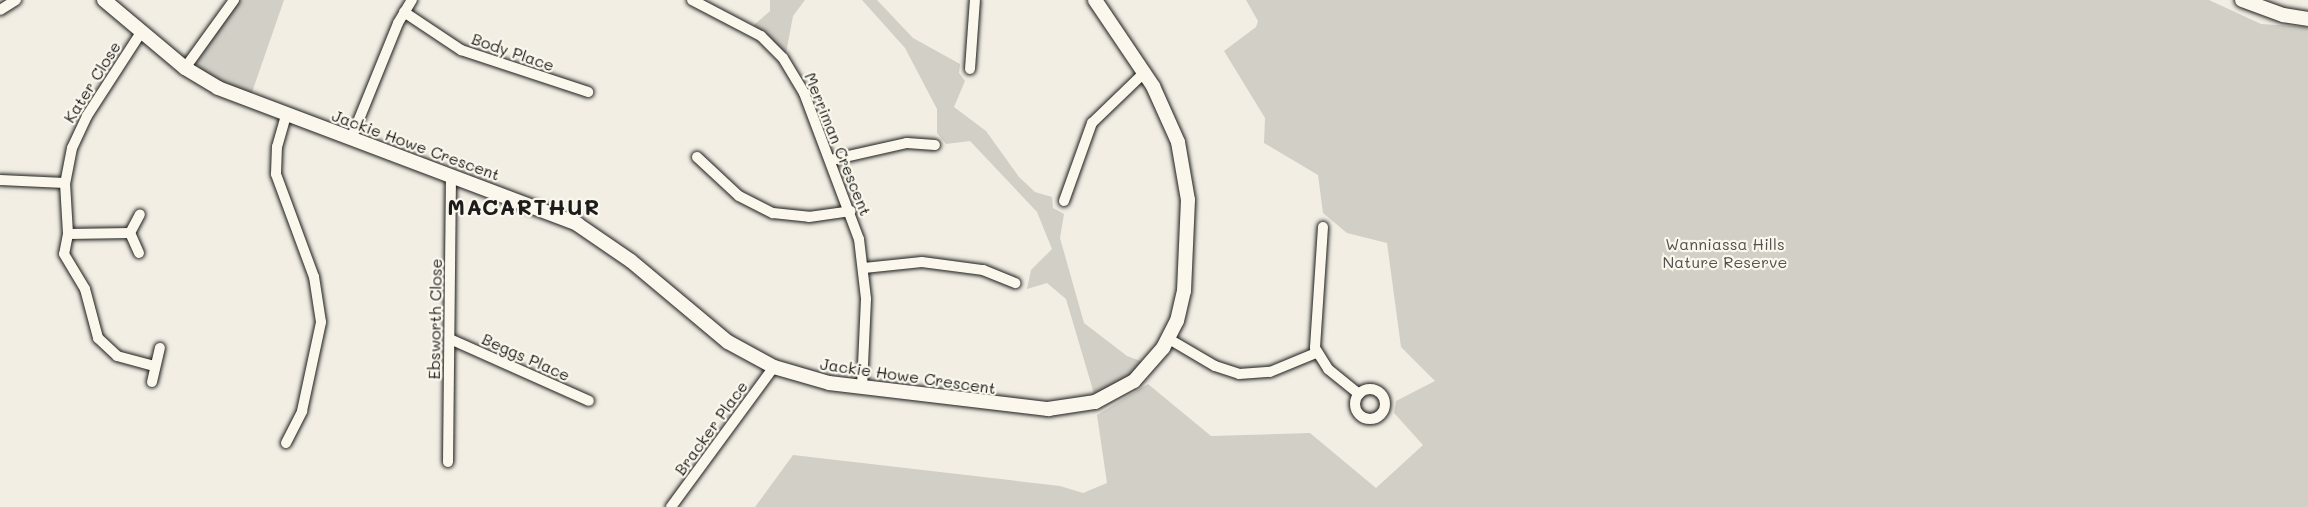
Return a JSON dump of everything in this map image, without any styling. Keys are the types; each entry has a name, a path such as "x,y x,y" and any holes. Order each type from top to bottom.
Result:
{"street":[{"path":"1,8 16,0"},
{"name":"Jackie Howe Crescent","path":"104,0 140,34 184,68 245,100 577,224 632,261 728,342 774,367 829,384 1035,409 1072,408 1125,387 1150,366 1169,339 1184,291 1188,200 1171,121 1145,72 1095,0"},
{"path":"184,68 234,0"},
{"path":"351,139 404,12 412,0"},
{"name":"Merriman Crescent","path":"692,0 752,30 783,58 804,93 851,211 864,268 862,388"},
{"path":"970,69 975,0"},
{"path":"2242,0 2283,15 2308,19"},
{"name":"Body Place","path":"404,12 461,50 588,92"},
{"name":"Kater Close","path":"140,34 76,137 65,183 68,234 64,254 85,289 98,338 117,356 154,366"},
{"path":"1064,201 1092,123 1145,72"},
{"path":"286,116 277,147 276,174 314,277 321,322 302,411 286,443"},
{"path":"831,160 907,143 934,145"},
{"path":"697,158 739,196 773,213 809,217 851,211"},
{"name":"Ebsworth Close","path":"448,462 451,176"},
{"path":"0,180 65,183"},
{"path":"130,232 140,214"},
{"path":"1323,227 1313,333 1316,353 1328,369 1359,394"},
{"path":"68,234 130,232"},
{"path":"130,232 140,253"},
{"path":"864,268 922,262 983,270 1016,283"},
{"name":"Beggs Place","path":"450,339 589,401"},
{"path":"1169,339 1215,366 1239,374 1270,372 1316,353"},
{"path":"152,382 160,348"},
{"name":"Bracker Place","path":"671,507 774,367"}],"green space":[{"path":"239,0 284,0 250,98 204,75 196,63"},
{"path":"770,0 805,0 793,16 786,53 754,25 770,11"},
{"path":"862,0 877,0 913,38 960,64 959,73 965,81 954,107 986,131 1019,177 1035,192 1052,197 1053,208 1064,214 1060,238 1084,323 1127,356 1146,363 1135,374 1095,397 1066,299 1047,283 1027,289 1031,270 1052,249 1037,212 970,141 946,144 937,133 937,109 905,48"},
{"name":"Wanniassa Hills Nature Reserve","path":"1246,0 2209,0 2261,24 2308,27 2308,507 755,507 793,455 1060,486 1083,493 1107,483 1097,415 1148,384 1211,436 1310,433 1376,488 1423,445 1394,413 1396,401 1435,381 1401,347 1387,243 1347,233 1323,213 1318,175 1264,143 1265,118 1224,51 1256,27 1258,21"}],"district":[{"name":"MACARTHUR","path":"524,207"}]}
